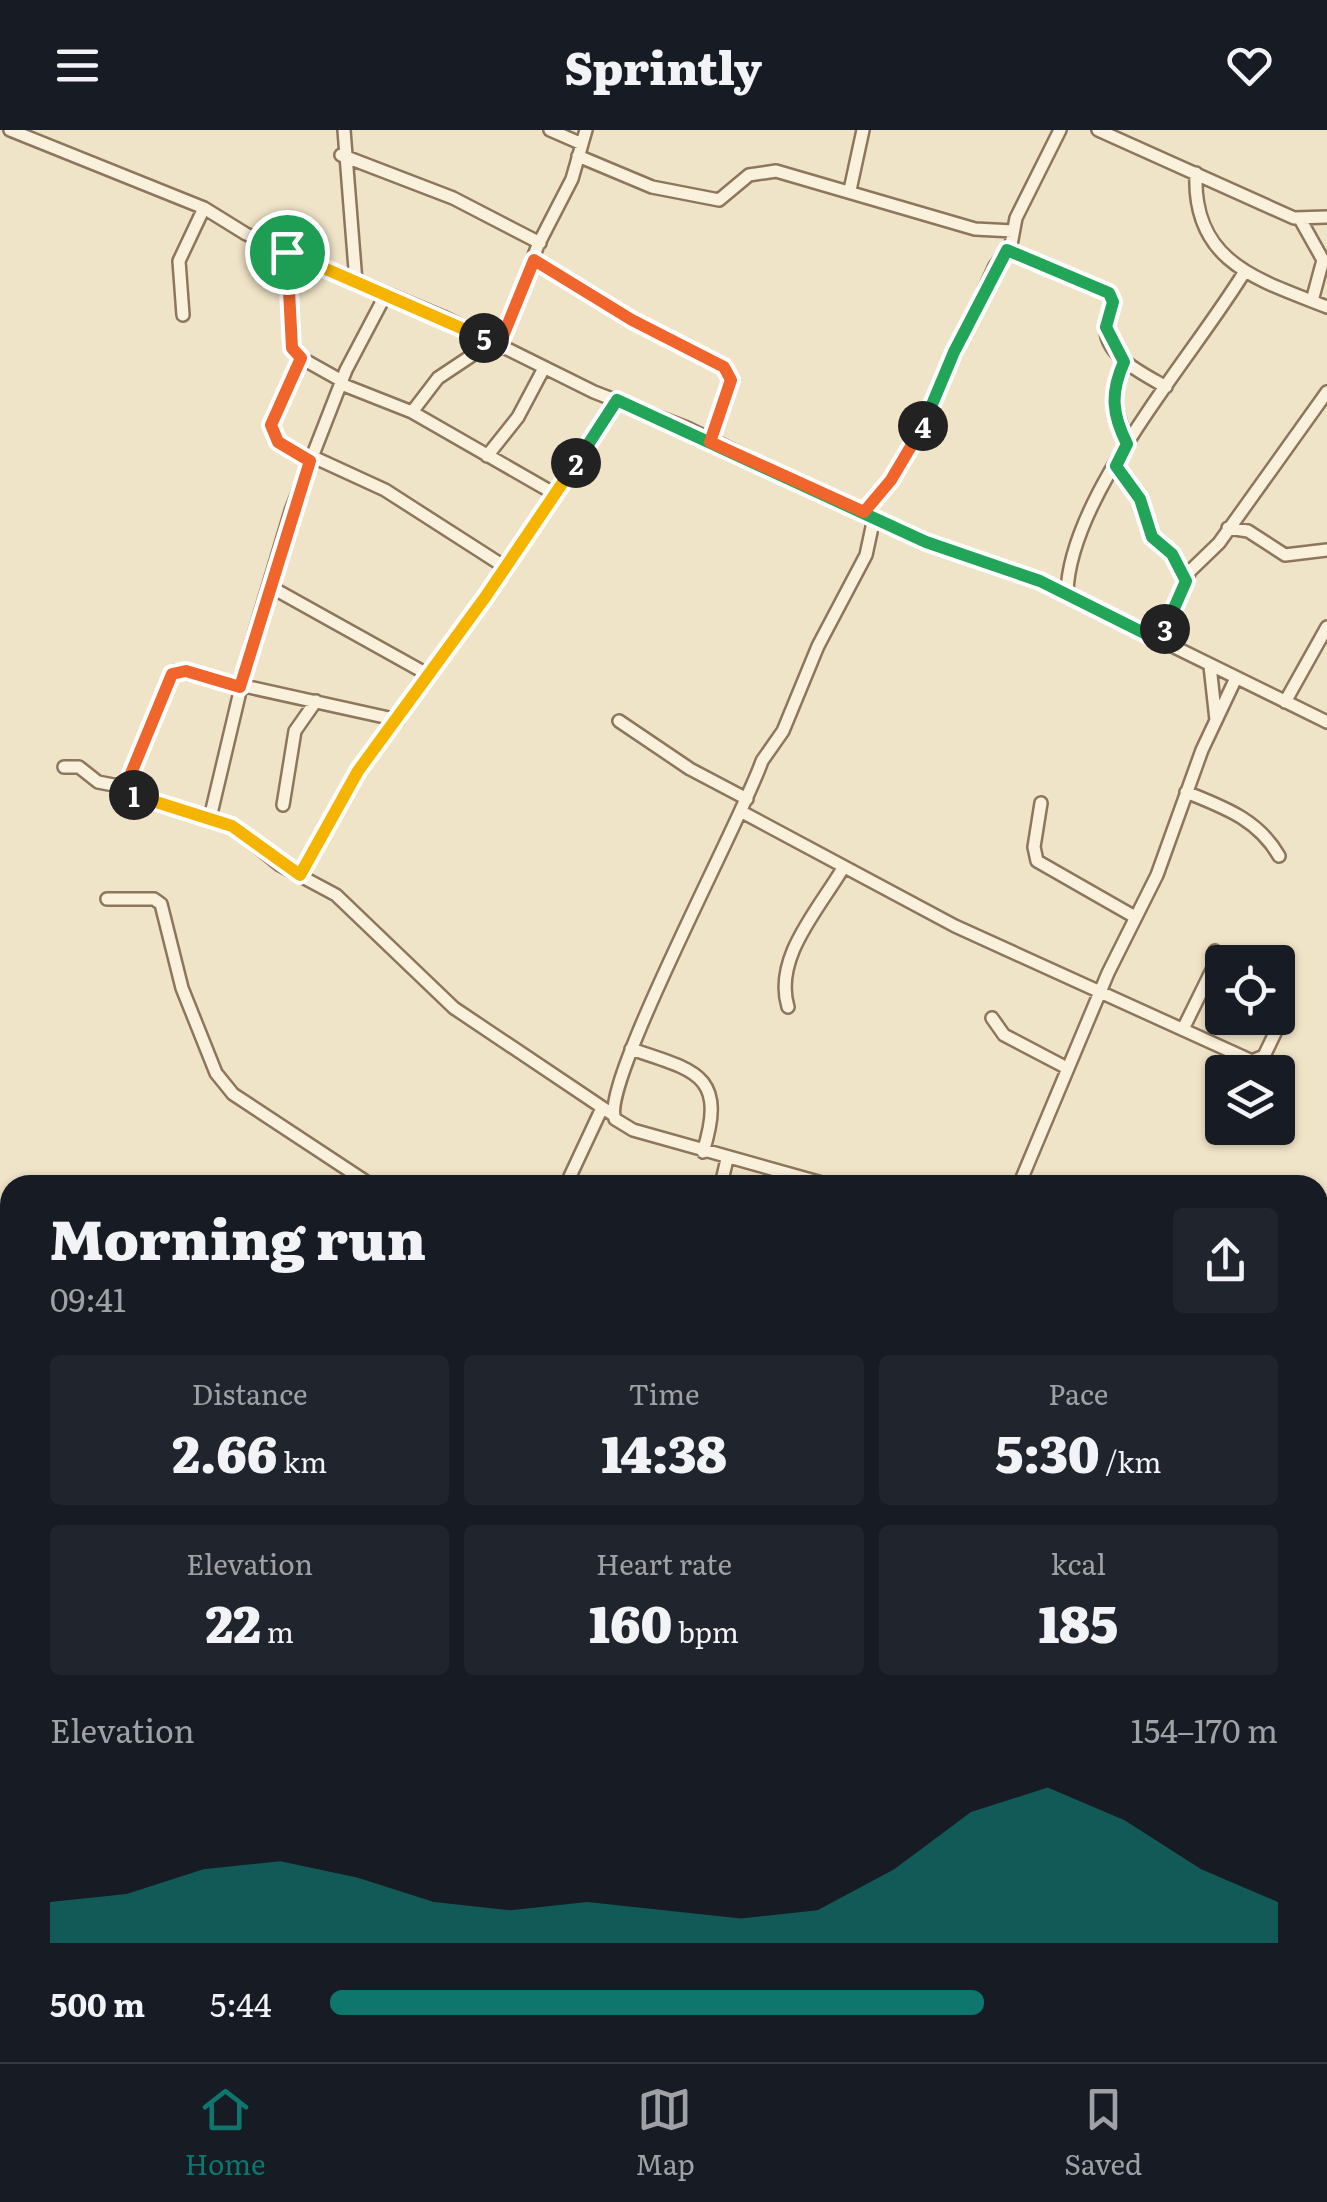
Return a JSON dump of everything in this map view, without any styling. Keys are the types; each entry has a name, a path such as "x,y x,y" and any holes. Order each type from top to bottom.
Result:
{"street":[{"path":"10,130 19,137 55,144 204,208 287,252 926,542 1067,593 1327,722"},
{"path":"344,130 356,282"},
{"path":"550,130 652,187 719,200 759,171 850,190 975,229 1013,231"},
{"path":"412,412 438,378 495,344 572,178 586,130"},
{"path":"850,190 863,130"},
{"path":"572,1175 607,1111 762,761 783,731 818,646 866,555 869,515 923,425 1060,130"},
{"path":"1098,130 1300,220 1327,217"},
{"path":"344,156 453,198 540,243"},
{"path":"1196,173 1200,219 1230,259 1261,284 1327,305"},
{"path":"183,315 180,260 204,208"},
{"path":"1300,220 1323,260 1312,301"},
{"path":"1007,250 1109,293 1113,302 1106,327 1124,362 1166,387"},
{"path":"287,252 292,348 301,358 342,382 412,412 554,494"},
{"path":"534,260 632,320 724,367 731,380 710,442"},
{"path":"1067,593 1082,536 1127,444 1245,271"},
{"path":"1319,284 1327,305"},
{"path":"210,818 240,687 310,459 342,382 386,294"},
{"path":"301,358 271,425 278,442 385,490 505,567"},
{"path":"1124,362 1112,397 1127,444"},
{"path":"487,456 518,417 544,368"},
{"path":"1160,641 1186,581 1327,392"},
{"path":"300,875 337,803 505,567 617,400"},
{"path":"1116,466 1140,499 1152,537 1172,554 1186,581"},
{"path":"1228,528 1248,531 1286,555 1327,550"},
{"path":"269,586 427,674"},
{"path":"1285,702 1327,627"},
{"path":"1210,666 1216,720"},
{"path":"125,788 172,674 186,671 240,687 398,720"},
{"path":"1023,1175 1100,991 1156,874 1186,792 1236,678"},
{"path":"283,805 294,731 316,701"},
{"path":"619,720 843,868 1009,952 1259,1062 1273,1035"},
{"path":"64,767 79,767 98,782 125,788 142,800 232,826 300,875 336,895 454,1008 633,1130 790,1175"},
{"path":"1186,792 1239,814 1272,842 1279,856"},
{"path":"1040,803 1034,848 1037,861 1135,917"},
{"path":"788,1008 782,986 789,962 843,868"},
{"path":"108,898 154,899 161,904 182,988 216,1074 233,1094 356,1175"},
{"path":"1184,1027 1205,984"},
{"path":"992,1018 1004,1035 1067,1068"},
{"path":"632,1049 682,1065 704,1080 715,1108 704,1152"},
{"path":"723,1175 727,1159"}],"route":[{"path":"287,252 292,348 301,358 272,414 271,425 278,442 310,461 291,511 240,687 176,670 164,690 125,788 142,800 232,826 280,865 300,875 358,771 486,596 617,400 686,428 710,442 718,446 786,476 822,494 926,542 1040,581 1160,641 1186,581 1172,554 1152,537 1140,499 1116,466 1127,444 1112,397 1124,362 1106,327 1113,302 1109,293 1007,250 954,352 923,425 891,480 864,512 822,494 786,476 710,442 731,380 724,367 632,320 534,260 499,346 443,317 287,252"}]}
